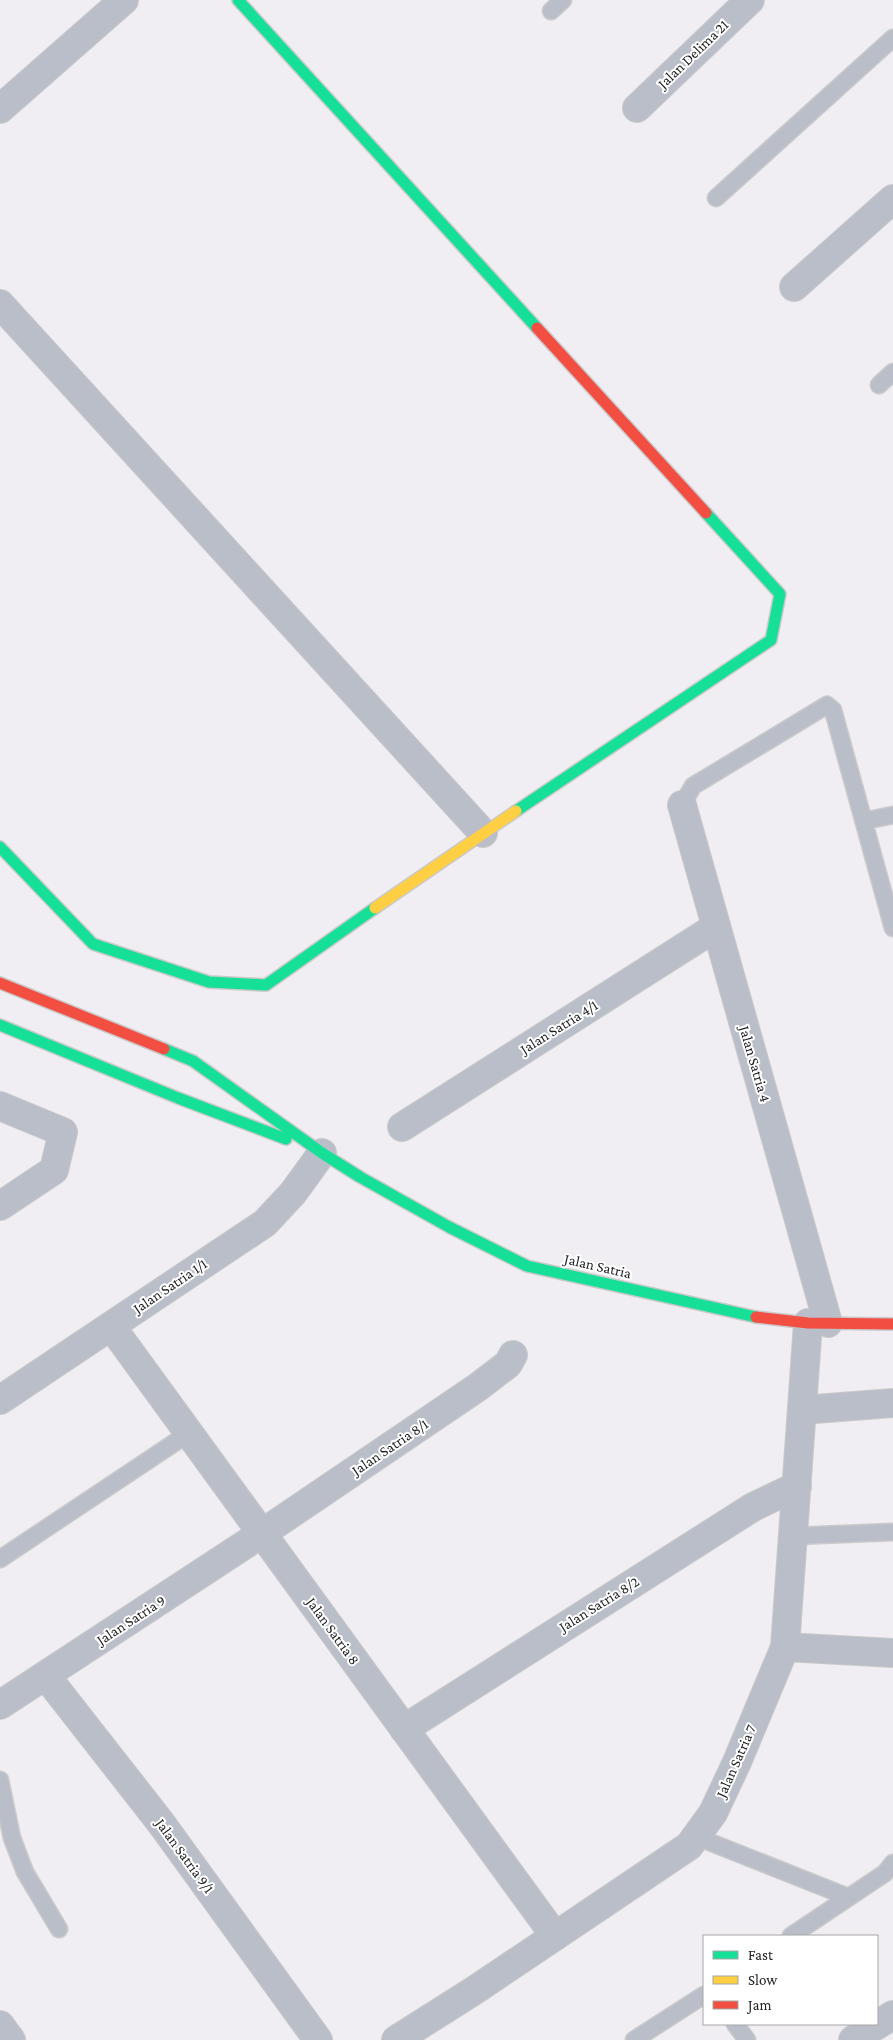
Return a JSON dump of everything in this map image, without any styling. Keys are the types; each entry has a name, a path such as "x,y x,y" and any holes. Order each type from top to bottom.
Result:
{"street":[{"path":"0,109 124,0"},
{"path":"0,848 94,944 209,982 266,985 484,833 771,640 780,594 238,0"},
{"name":"Jalan Delima 21","path":"637,108 750,0"},
{"path":"794,288 893,199"},
{"path":"0,304 484,833"},
{"name":"Jalan Satria 4","path":"682,805 716,927 818,1323"},
{"name":"Jalan Satria 4/1","path":"402,1127 716,927"},
{"path":"0,983 193,1061 322,1153"},
{"path":"0,1025 178,1098 322,1153"},
{"path":"0,1106 63,1132 54,1170 0,1206"},
{"name":"Jalan Satria","path":"322,1153 360,1177 449,1227 527,1266 754,1317 818,1323 893,1324"},
{"name":"Jalan Satria 1/1","path":"0,1400 265,1223 293,1193 322,1153"},
{"name":"Jalan Satria 7","path":"396,2040 475,1990 689,1846 713,1812 737,1762 786,1647 802,1410 818,1323"},
{"name":"Jalan Satria 8","path":"111,1326 555,1936"},
{"name":"Jalan Satria 8/1","path":"261,1534 478,1388 508,1364 514,1354"},
{"path":"802,1410 893,1403"},
{"name":"Jalan Satria 8/2","path":"404,1729 753,1507 797,1486"},
{"name":"Jalan Satria 9","path":"0,1706 261,1534"},
{"path":"786,1647 893,1653"},
{"name":"Jalan Satria 9/1","path":"46,1676 161,1823 318,2040"},
{"path":"878,2024 893,2015"},
{"path":"0,2025 11,2040"},
{"path":"853,2040 877,2025"}],"lane":[{"path":"716,198 893,38"},
{"path":"879,385 893,372"},
{"path":"682,805 693,786 827,705 833,710 893,928"},
{"path":"864,821 893,815"},
{"path":"0,1559 189,1433"},
{"path":"794,1536 893,1532"},
{"path":"0,1780 12,1838 26,1872 59,1928"},
{"path":"696,1837 848,1897"},
{"path":"791,1935 885,1873 893,1863"},
{"path":"634,2040 703,1996"},
{"path":"736,2025 747,2040"}],"traffic: fast":[{"path":"238,0 537,328"},
{"path":"516,811 771,640 780,594 706,513"},
{"path":"0,847 93,944 209,982 266,985 375,908"},
{"path":"0,1025 178,1098 286,1139"},
{"path":"164,1049 193,1061 322,1153 360,1177 449,1227 527,1266 756,1317"}],"traffic: slow":[{"path":"375,908 516,811"}],"traffic: jam":[{"path":"537,328 706,513"},
{"path":"0,983 164,1049"},
{"path":"756,1317 808,1323 893,1324"}]}
